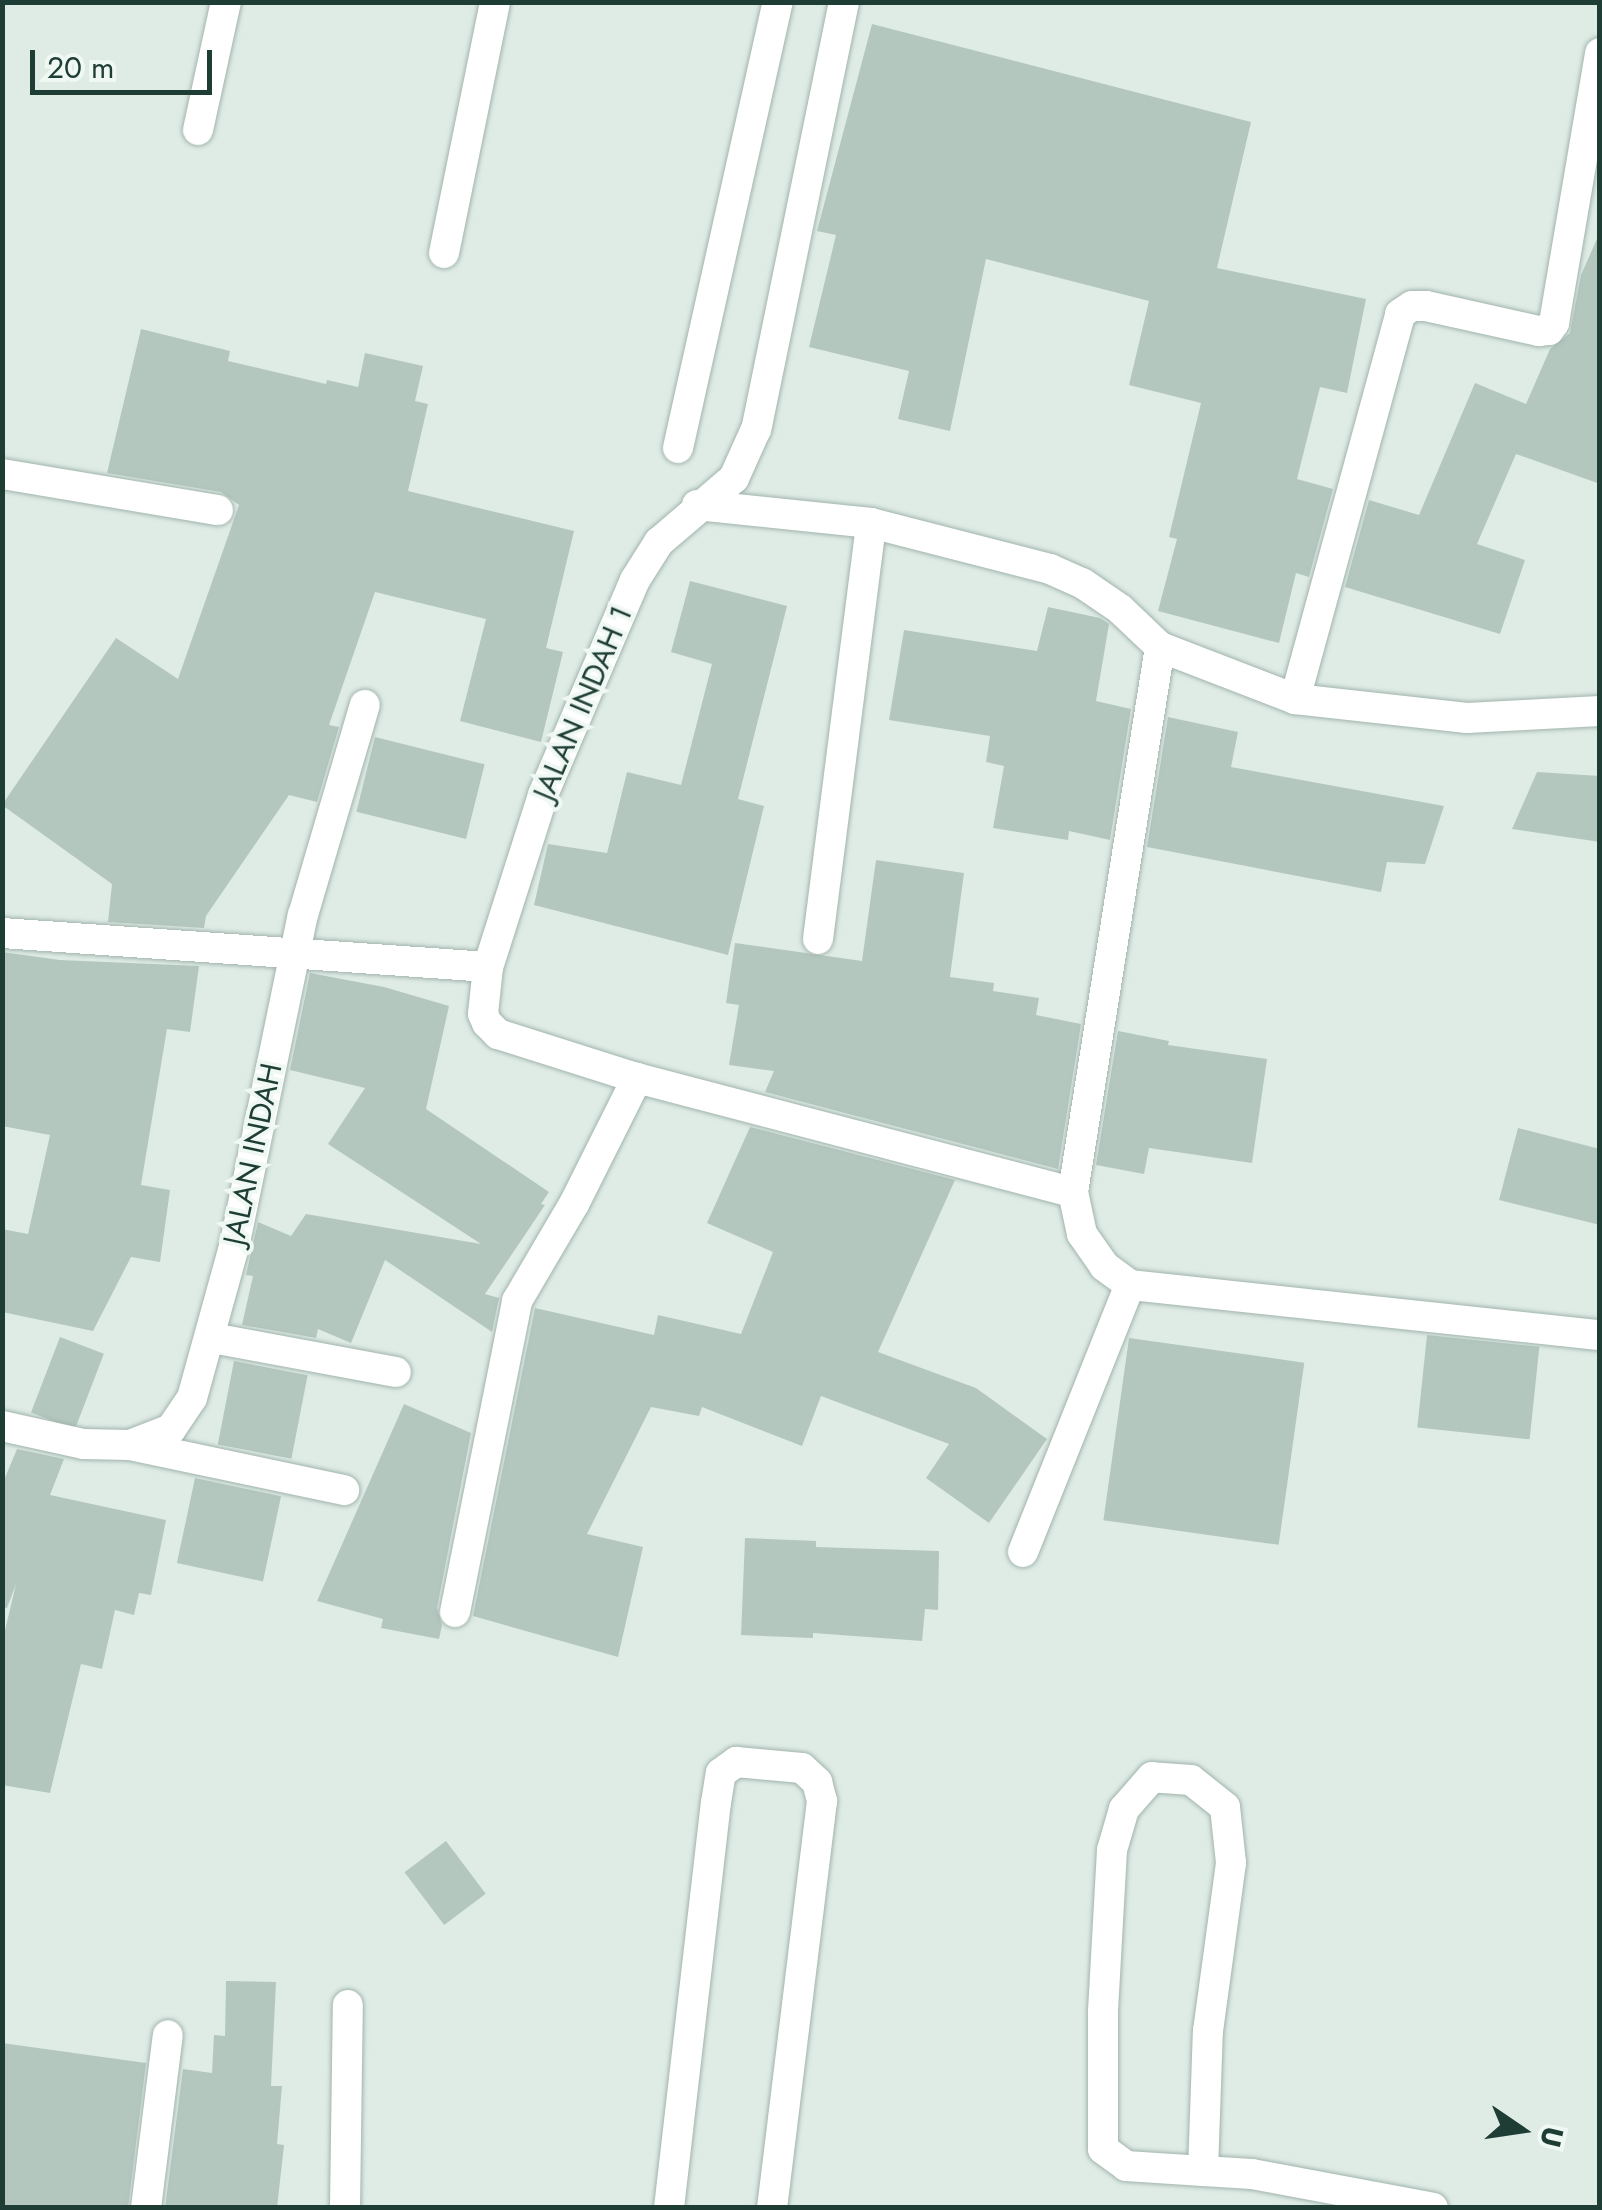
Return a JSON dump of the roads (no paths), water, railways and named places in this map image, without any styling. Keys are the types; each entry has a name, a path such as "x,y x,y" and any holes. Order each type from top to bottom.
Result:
{"street":[{"path":"198,130 226,2"},
{"path":"444,253 494,2"},
{"path":"678,448 778,2"},
{"name":"JALAN INDAH 1","path":"844,2 756,429 734,478 697,505 658,542 635,580 543,794 488,967 483,1014 498,1034 637,1078 1073,1192"},
{"path":"1295,700 1400,314 1412,306 1426,306 1539,331 1549,330 1554,323 1600,53"},
{"path":"2,474 218,510"},
{"path":"697,505 871,522 1066,576 1120,609 1160,648 1295,700 1468,718 1600,711"},
{"path":"818,939 871,522"},
{"path":"1160,648 1073,1192 1082,1234 1104,1266 1130,1286 1600,1334"},
{"name":"JALAN INDAH","path":"2,1426 84,1444 130,1445 170,1429 192,1398 212,1338 295,955 365,704"},
{"path":"2,933 488,967"},
{"path":"455,1612 517,1301 574,1204 637,1078"},
{"path":"1023,1552 1130,1286"},
{"path":"212,1338 396,1372"},
{"path":"130,1445 344,1490"},
{"path":"669,2208 716,1803 721,1773 736,1762 802,1768 817,1782 822,1800 772,2208"},
{"path":"1203,2171 1208,2031 1231,1863 1226,1807 1191,1780 1152,1777 1124,1809 1112,1850 1103,2013 1103,2149 1126,2166 1203,2171 1252,2174 1433,2208"},
{"path":"345,2208 348,2005"},
{"path":"146,2208 168,2035"}]}
